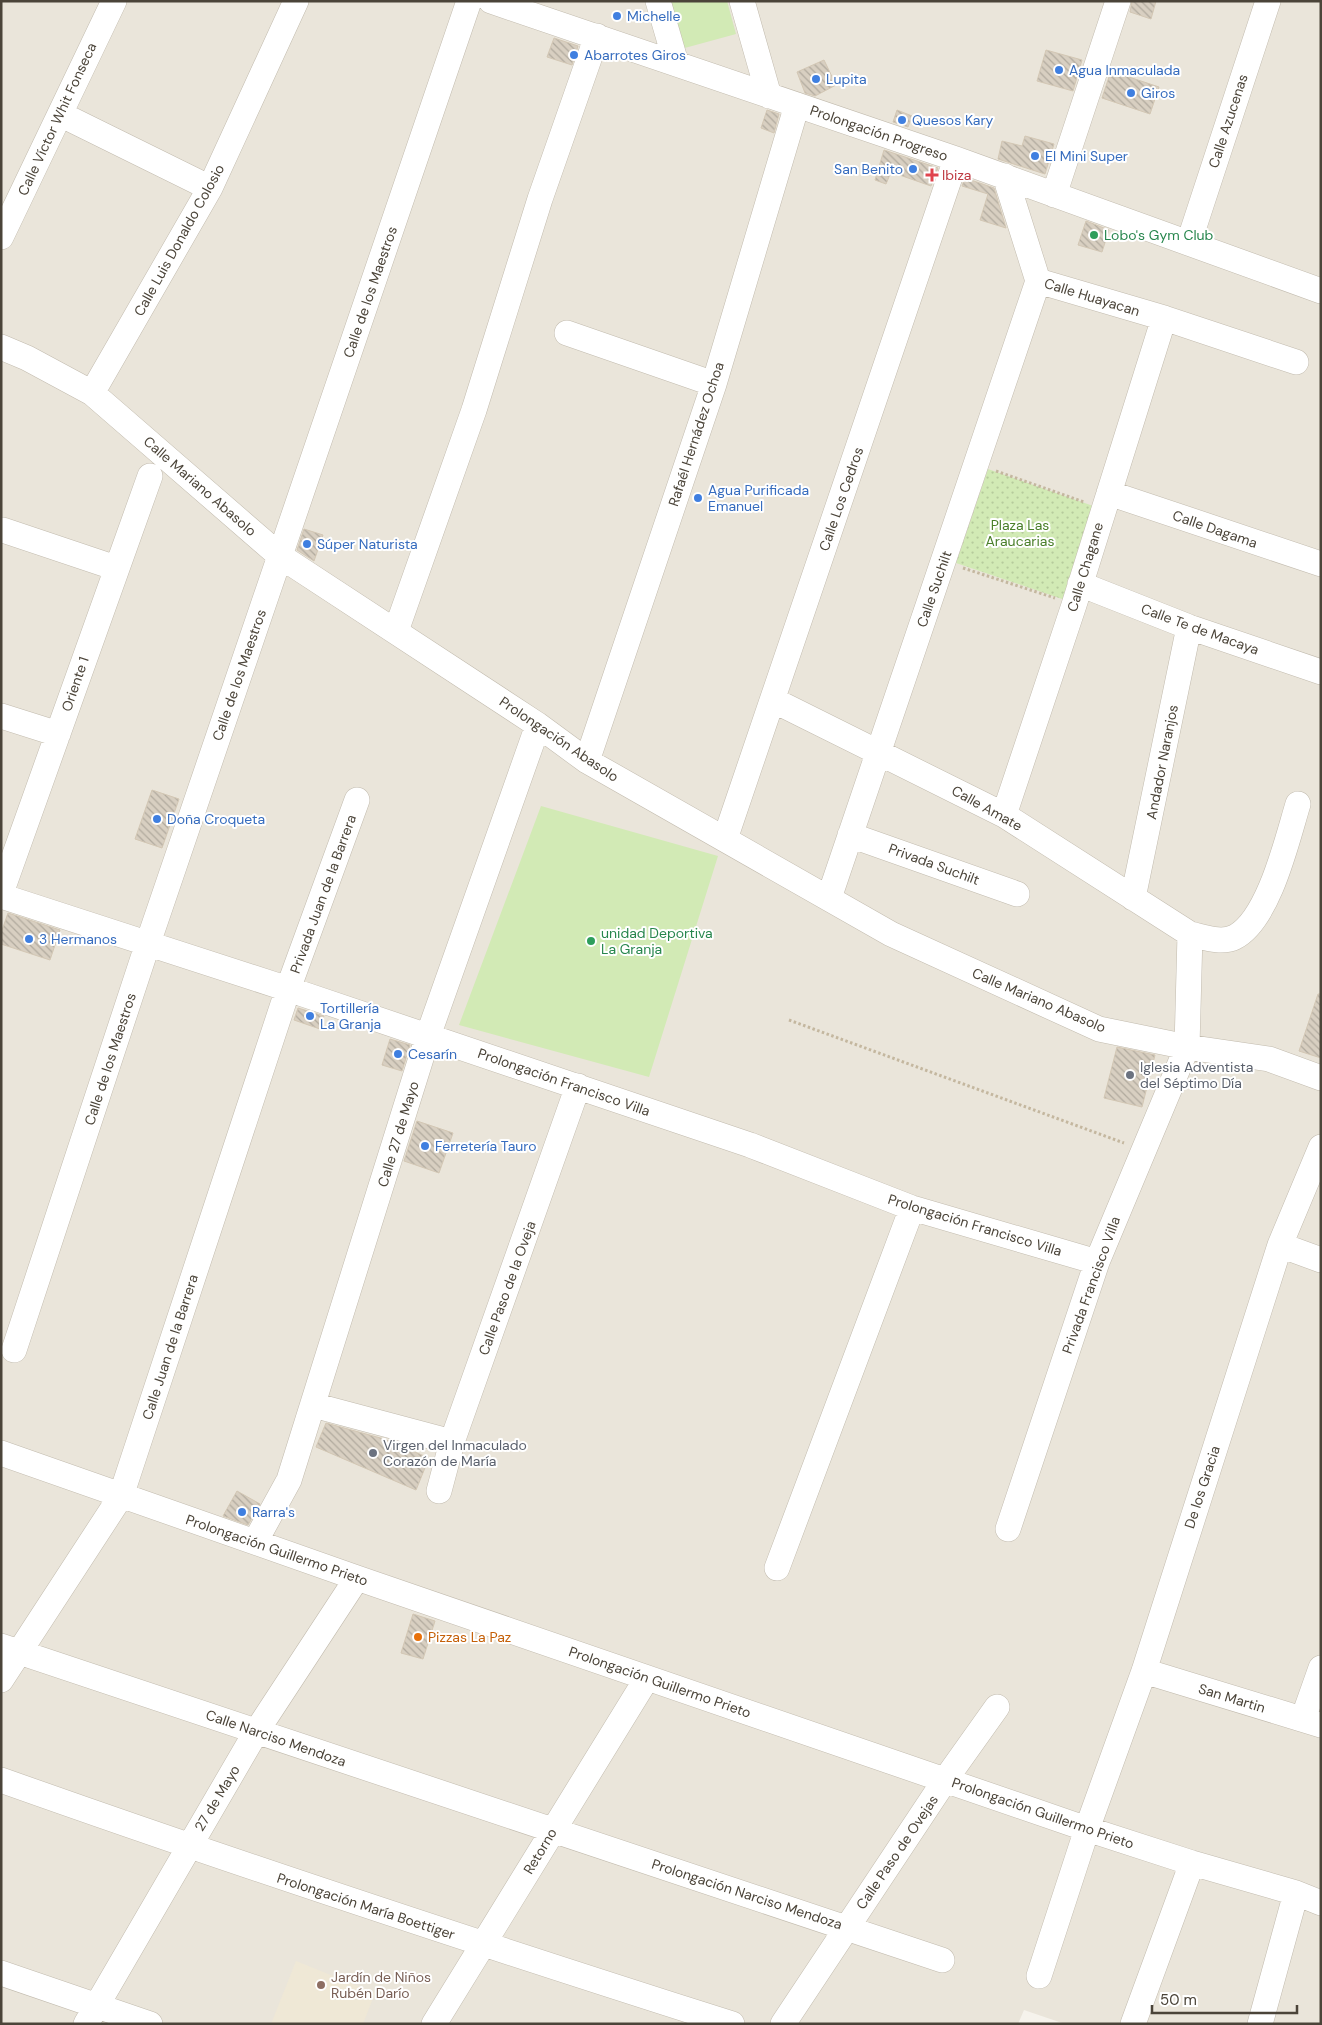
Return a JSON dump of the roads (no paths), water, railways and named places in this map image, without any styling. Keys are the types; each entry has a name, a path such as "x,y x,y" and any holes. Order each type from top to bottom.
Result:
{"street":[{"name":"Calle Víctor Whit Fonseca","path":"1,237 114,1"},
{"name":"Calle Luis Donaldo Colosio","path":"92,392 210,188 296,1"},
{"name":"Calle de los Maestros","path":"14,1350 148,944 469,1"},
{"name":"Prolongación Progreso","path":"491,1 956,158 1321,290"},
{"path":"658,1 676,63"},
{"path":"742,1 769,96"},
{"path":"1054,195 1118,1"},
{"name":"Calle Azucenas","path":"1189,242 1268,1"},
{"path":"396,631 474,410 540,199 597,36"},
{"name":"Rafaél Hernádez Ochoa","path":"587,761 714,384 797,105"},
{"path":"60,114 210,188"},
{"name":"Calle Los Cedros","path":"725,840 956,158"},
{"name":"Calle Huayacan","path":"1005,176 1038,281 1164,318 1296,362"},
{"name":"Calle Suchilt","path":"830,898 1038,281"},
{"name":"Calle Chagane","path":"1004,815 1077,595 1164,318"},
{"path":"567,333 714,384"},
{"name":"Calle Mariano Abasolo","path":"1,347 28,358 92,392 280,556 396,631"},
{"name":"Oriente 1","path":"1,895 150,476"},
{"name":"Calle Dagama","path":"1106,500 1321,564"},
{"path":"3,530 116,568"},
{"name":"Calle Te de Macaya","path":"1077,595 1189,626 1321,672"},
{"name":"Andador Naranjos","path":"1133,898 1189,626"},
{"name":"Prolongación Abasolo","path":"396,631 538,725 587,761 830,898"},
{"name":"Calle Amate","path":"773,700 1004,815 1190,934 1216,941 1234,937 1254,921 1274,880 1298,804"},
{"path":"1,716 58,734"},
{"name":"Calle 27 de Mayo","path":"255,1542 289,1480 428,1036 538,725"},
{"name":"Privada Juan de la Barrera","path":"288,989 358,800"},
{"name":"Privada Suchilt","path":"850,835 1017,894"},
{"name":"Prolongación Francisco Villa","path":"1,895 288,989 750,1145 912,1208 1096,1262"},
{"name":"Calle Mariano Abasolo","path":"830,898 891,934 1099,1029 1187,1047 1270,1059 1321,1078"},
{"path":"1187,1047 1190,934"},
{"name":"Calle Juan de la Barrera","path":"1,1680 10,1649 121,1496 288,989"},
{"name":"Privada Francisco Villa","path":"1008,1530 1096,1262 1187,1047"},
{"name":"Calle Paso de la Oveja","path":"439,1490 452,1442 578,1086"},
{"name":"De los Gracia","path":"1039,1976 1088,1829 1144,1671 1280,1245 1321,1147"},
{"path":"777,1568 912,1208"},
{"path":"1280,1245 1321,1260"},
{"path":"313,1405 452,1442"},
{"name":"Prolongación Guillermo Prieto","path":"1,1453 357,1578 1088,1829 1192,1863 1296,1893 1321,1903"},
{"name":"27 de Mayo","path":"91,2015 256,1732 357,1578"},
{"name":"Calle Narciso Mendoza","path":"10,1649 552,1831"},
{"path":"1312,1722 1321,1668"},
{"name":"San Martin","path":"1144,1671 1312,1722"},
{"name":"Retorno","path":"434,2024 647,1678"},
{"name":"Calle Paso de Ovejas","path":"783,2024 945,1780 996,1707"},
{"name":"Prolongación María Boettiger","path":"1,1780 188,1847 484,1945 732,2024"},
{"name":"Prolongación Narciso Mendoza","path":"552,1831 942,1960"},
{"path":"1133,2024 1192,1863"},
{"path":"1260,2024 1296,1893"},
{"path":"1,1973 91,2015 150,2024"}],"place":[{"name":"Michelle","path":"617,16"},
{"name":"Abarrotes Giros","path":"574,55"},
{"name":"Agua Inmaculada","path":"1059,70"},
{"name":"Lupita","path":"816,79"},
{"name":"Giros","path":"1131,93"},
{"name":"Quesos Kary","path":"902,120"},
{"name":"El Mini Super","path":"1035,156"},
{"name":"San Benito","path":"913,169"},
{"name":"Ibiza","path":"932,175"},
{"name":"Lobo's Gym Club","path":"1094,235"},
{"name":"Agua Purificada Emanuel","path":"698,498"},
{"name":"Súper Naturista","path":"307,544"},
{"name":"Doña Croqueta","path":"157,819"},
{"name":"3 Hermanos","path":"29,939"},
{"name":"unidad Deportiva La Granja","path":"591,941"},
{"name":"Tortillería La Granja","path":"310,1016"},
{"name":"Cesarín","path":"398,1054"},
{"name":"Iglesia Adventista del Séptimo Día","path":"1130,1075"},
{"name":"Ferretería Tauro","path":"425,1146"},
{"name":"Virgen del Inmaculado Corazón de María","path":"373,1453"},
{"name":"Rarra's","path":"242,1512"},
{"name":"Pizzas La Paz","path":"418,1637"},
{"name":"Jardín de Niños Rubén Darío","path":"321,1985"}],"park label":[{"name":"Plaza Las Araucarias","path":"1020,534"}]}
